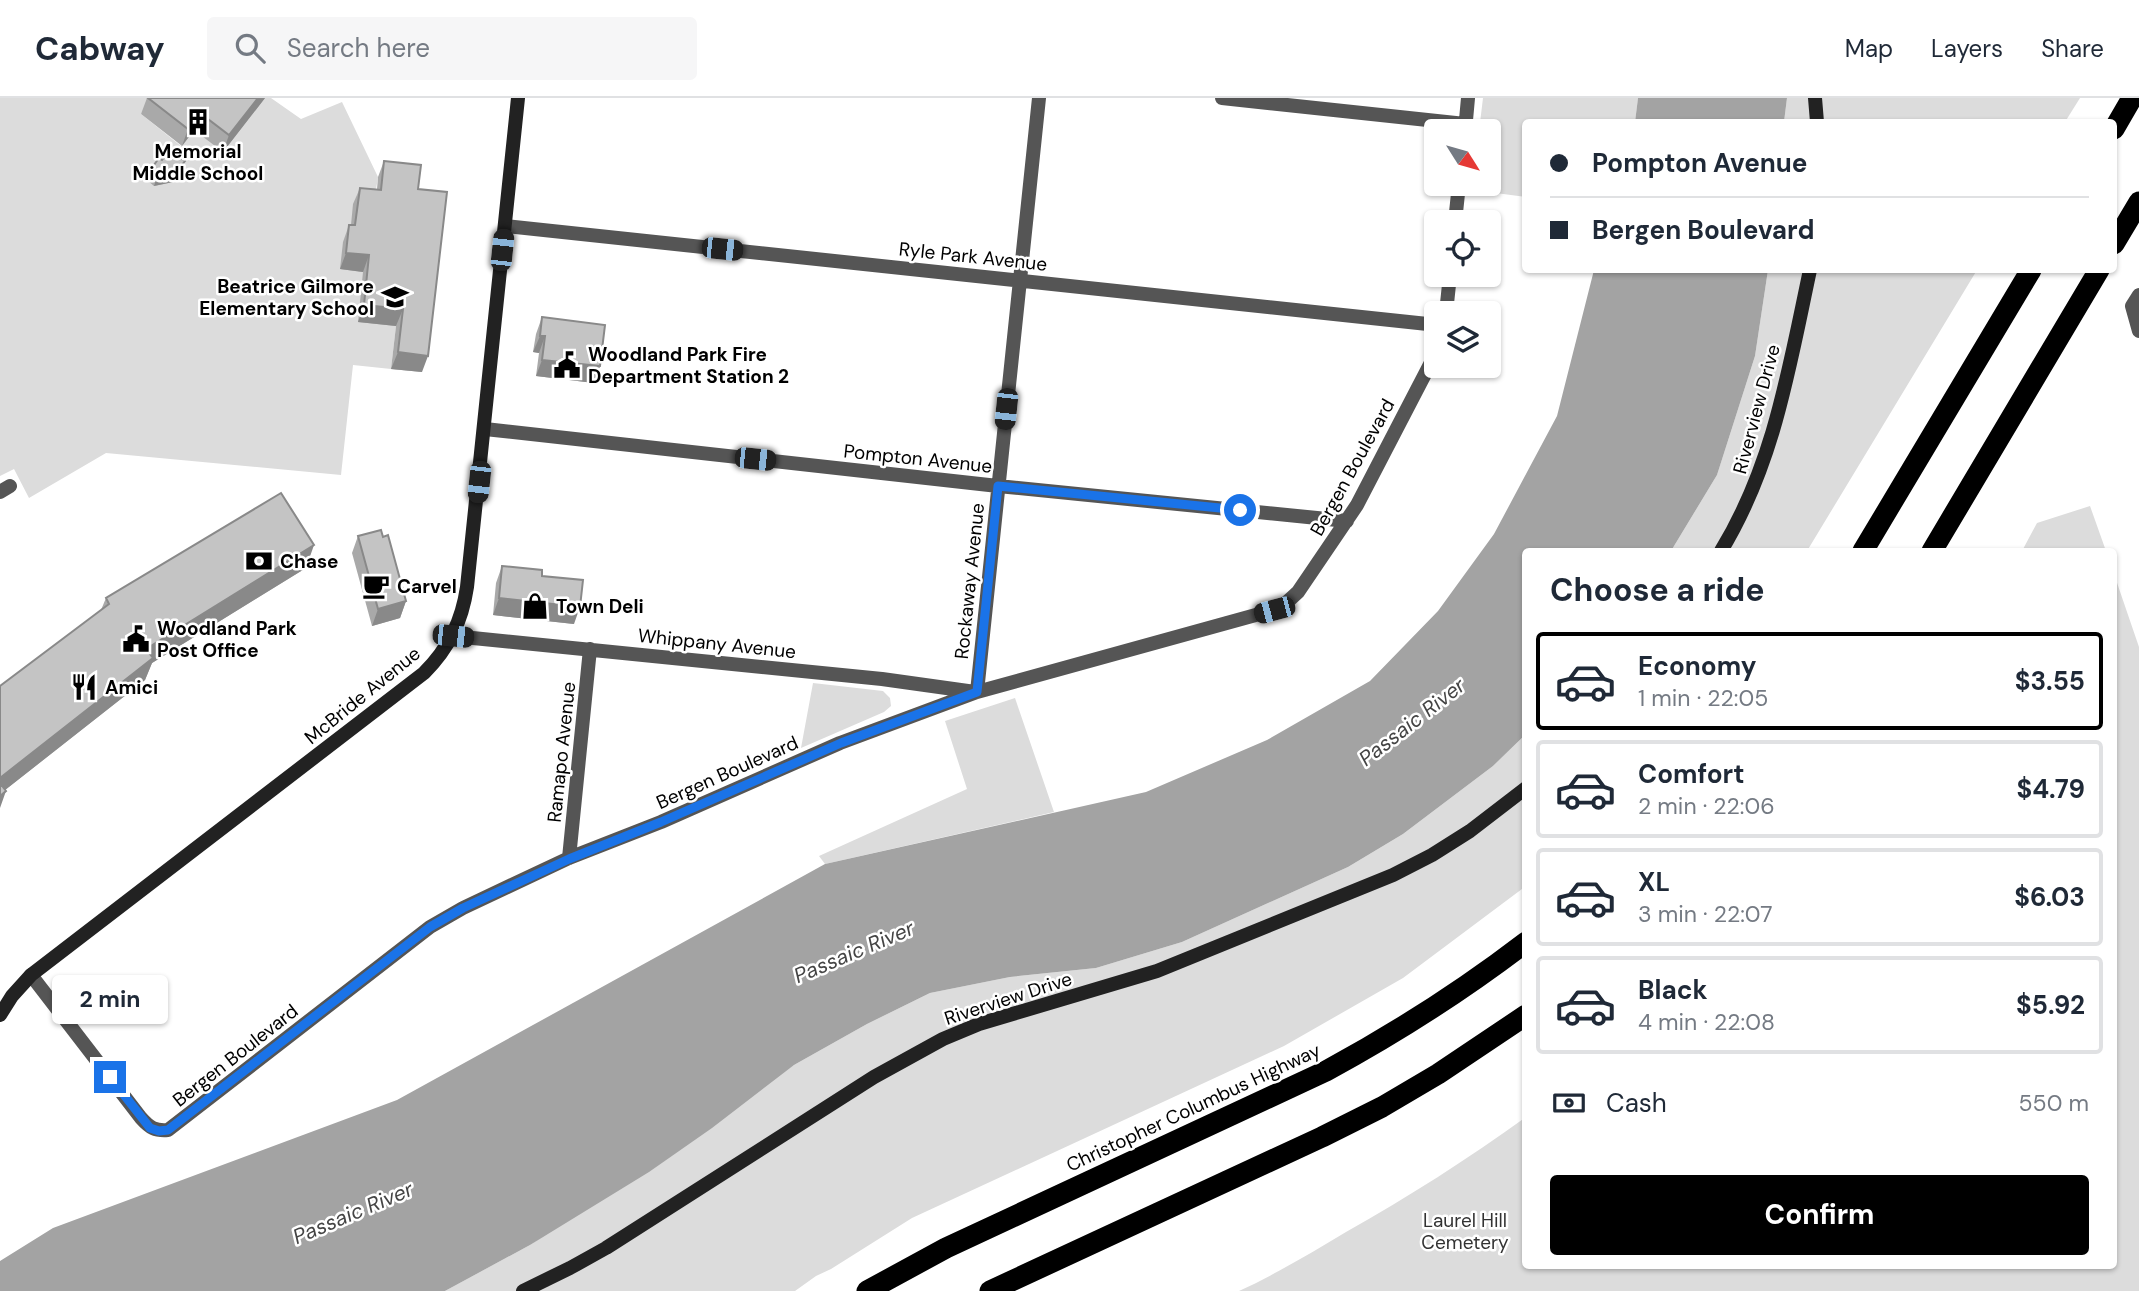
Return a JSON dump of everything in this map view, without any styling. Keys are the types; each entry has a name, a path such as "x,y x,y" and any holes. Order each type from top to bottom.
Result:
{"highway":[{"path":"2117,124 2132,98"},
{"path":"2117,239 2139,202"},
{"path":"1865,548 2029,273"},
{"path":"1934,548 2097,273"},
{"name":"Christopher Columbus Highway","path":"866,1291 957,1242 1326,1071 1438,1006 1522,946"},
{"path":"990,1291 1334,1131 1438,1074 1522,1018"}],"street":[{"name":"McBride Avenue","path":"0,1015 12,996 32,975 424,673 453,636 465,604 518,98"},
{"name":"Rockaway Avenue","path":"977,692 1039,98"},
{"path":"1222,98 1424,123"},
{"path":"1466,119 1468,98"},
{"path":"1815,98 1816,119"},
{"name":"Ryle Park Avenue","path":"505,226 1424,324"},
{"name":"Riverview Drive","path":"1723,548 1748,503 1769,449 1809,273"},
{"path":"2137,298 2133,313 2139,331"},
{"name":"Bergen Boulevard","path":"32,975 141,1118 150,1128 168,1130 430,927 463,908 569,859 841,743 977,692 1274,610 1286,603 1298,592 1347,520 1424,375"},
{"name":"Pompton Avenue","path":"485,429 998,486 1347,520"},
{"name":"Whippany Avenue","path":"453,636 882,679 977,692"},
{"name":"Ramapo Avenue","path":"569,859 590,649"},
{"name":"Riverview Drive","path":"523,1291 606,1248 874,1077 943,1039 992,1020 1157,971 1393,875 1470,831 1522,791"}],"green space":[{"path":"0,98 151,98 141,114 181,146 194,130 265,98 271,98 301,119 342,102 378,177 363,272 396,326 391,369 353,365 341,475 106,453 29,498 14,469 0,476"},
{"path":"1483,98 1638,98 1635,119 1522,119 1522,196 1502,194 1502,119 1480,119"},
{"path":"1787,98 2080,98 2067,119 1784,119"},
{"path":"1768,273 1975,273 1809,548 1673,548 1717,475 1755,356"},
{"path":"2090,506 2105,548 2024,548 2037,523"},
{"name":"Laurel Hill Cemetery","path":"2117,583 2139,647 2139,1291 1239,1291 1293,1263 1460,1163 1522,1120 1522,1269 2117,1269"},
{"path":"813,683 883,691 890,698 891,706 884,712 801,748"},
{"path":"1015,698 1054,812 825,864 819,856 967,789 945,721"},
{"path":"1522,738 1522,889 1403,978 1284,1046 912,1218 795,1291 445,1291 530,1245 794,1065 867,1024 930,993 1010,977 1096,968 1182,942 1348,867 1403,834 1493,766"}],"water":[{"path":"1638,98 1787,98 1784,119 1635,119"},
{"name":"Passaic River","path":"1593,273 1768,273 1755,356 1717,475 1673,548 1522,548 1522,738 1493,766 1403,834 1348,867 1182,942 1096,968 1010,977 930,993 794,1065 649,1172 530,1245 445,1291 0,1291 0,1261 53,1228 397,1100 825,864 1146,792 1267,740 1370,681 1438,611 1494,534 1557,416"}],"building":[{"path":"148,98 258,98 229,135 200,113 188,129"},
{"path":"170,150 185,161 177,171 158,174 151,169 159,158 162,160"},
{"name":"Beatrice Gilmore Elementary School","path":"384,161 421,165 418,189 447,192 428,356 398,352 403,309 364,305 369,255 346,253 349,225 355,225 360,188 381,190"},
{"path":"542,317 605,325 600,366 542,360 545,336 540,336"},
{"path":"281,493 314,545 146,649 153,658 0,778 0,686 109,604 106,598"},
{"path":"381,530 383,537 388,535 406,601 378,609 358,536"},
{"path":"502,566 542,570 542,576 583,580 580,607 499,598"},
{"path":"0,783 6,791 0,796"}],"place":[{"name":"Memorial Middle School","path":"198,122"},
{"name":"Beatrice Gilmore Elementary School","path":"395,297"},
{"name":"Woodland Park Fire Department Station 2","path":"567,365"},
{"name":"Chase","path":"259,561"},
{"name":"Carvel","path":"376,586"},
{"name":"Town Deli","path":"535,606"},
{"name":"Woodland Park Post Office","path":"136,639"},
{"name":"Amici","path":"84,687"}],"route":[{"path":"110,1077 150,1128 168,1130 430,927 463,908 569,859 841,743 977,692 998,486 1240,510"}]}
